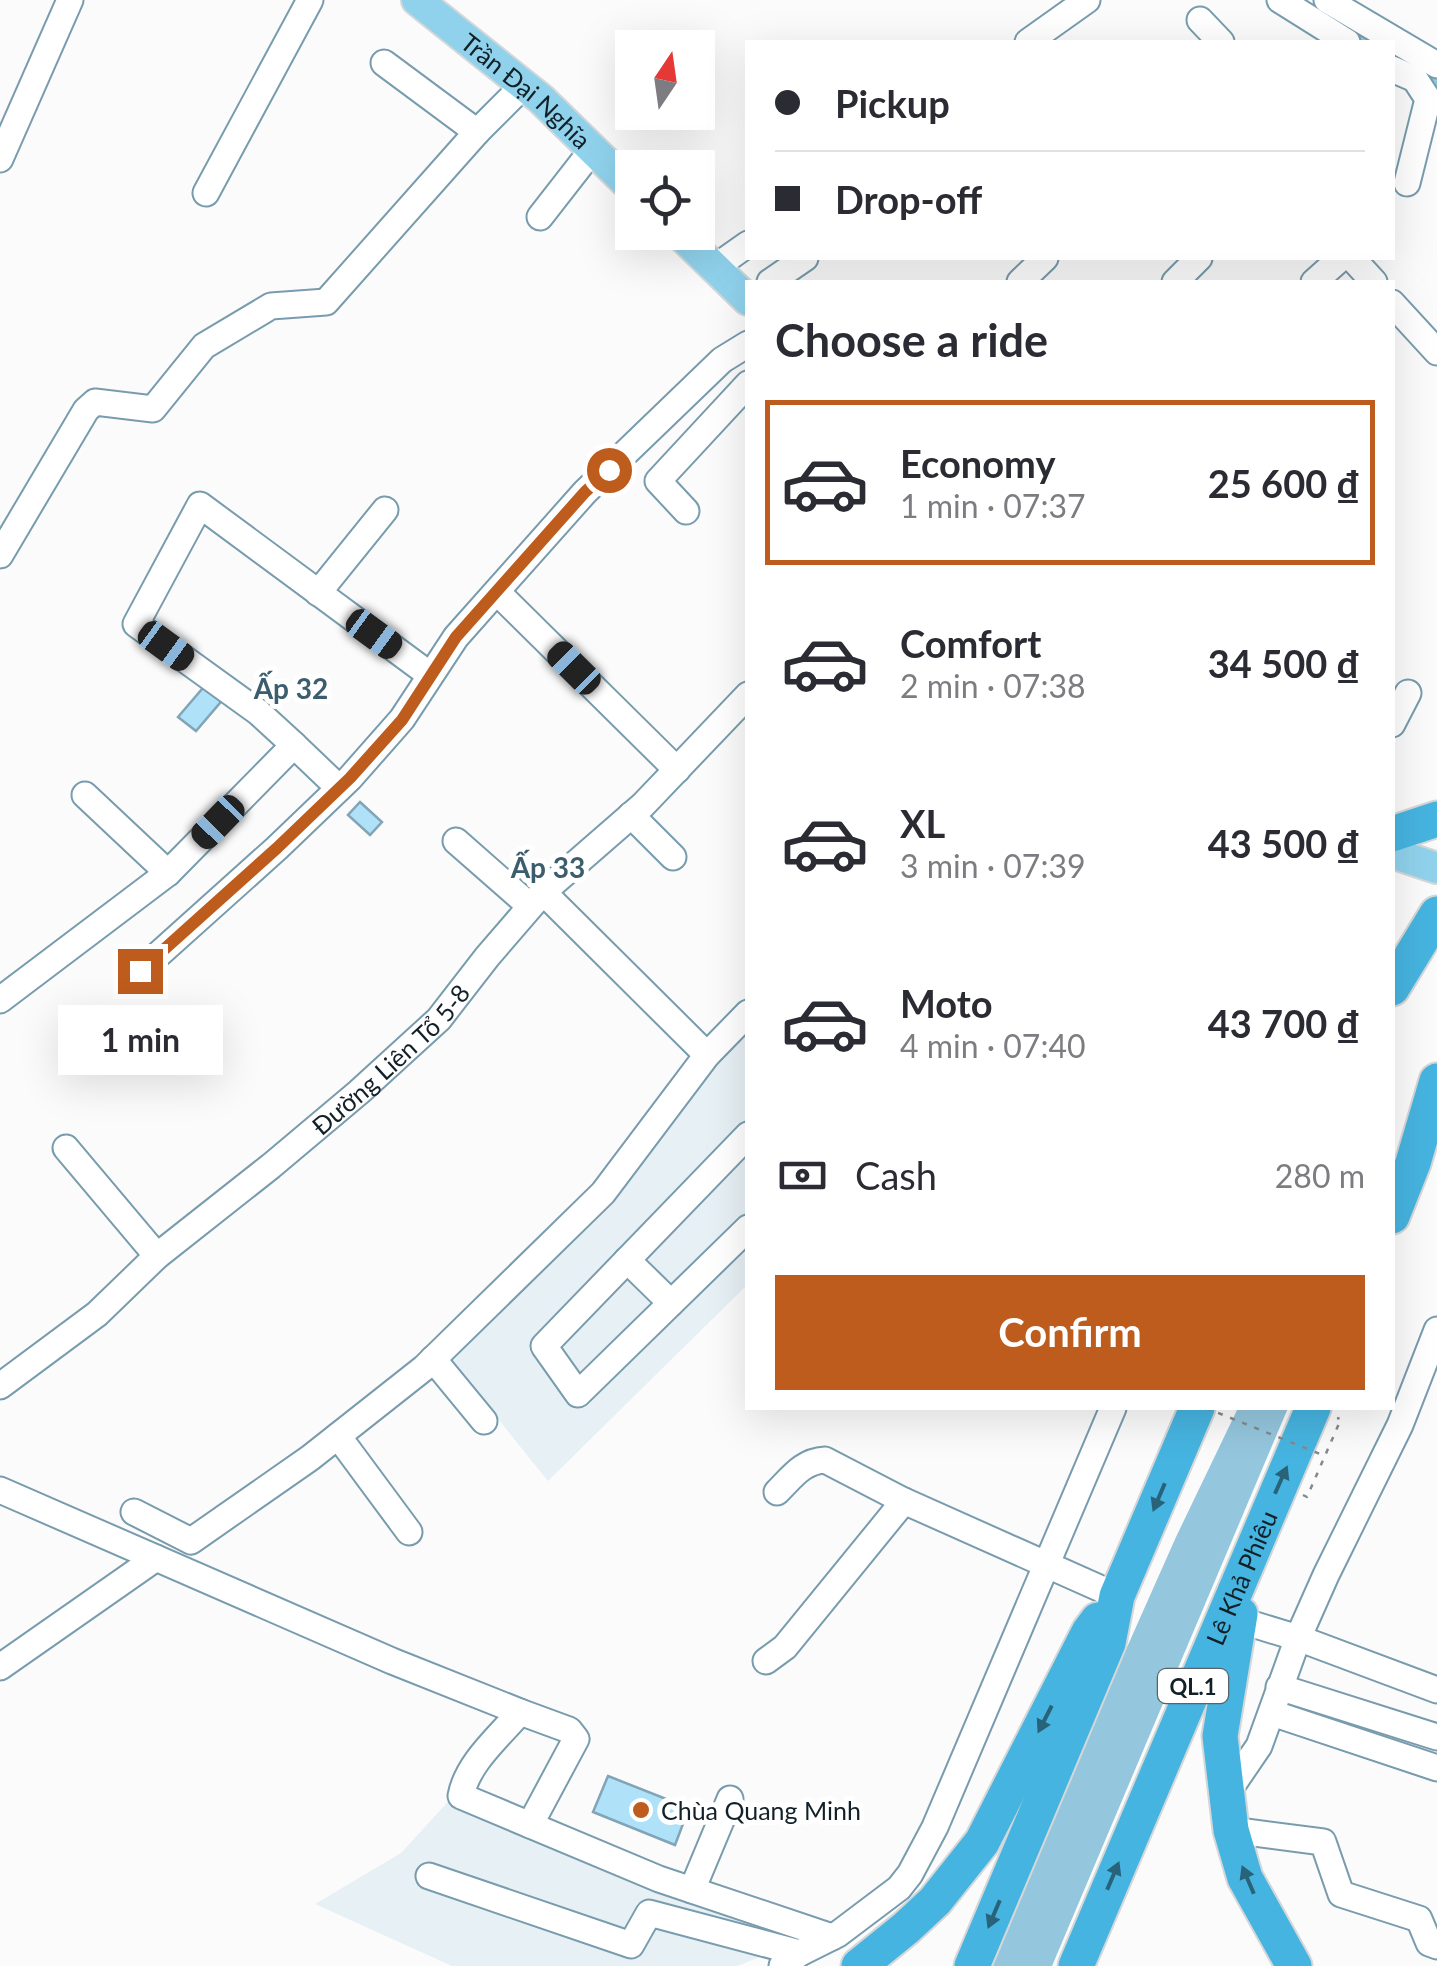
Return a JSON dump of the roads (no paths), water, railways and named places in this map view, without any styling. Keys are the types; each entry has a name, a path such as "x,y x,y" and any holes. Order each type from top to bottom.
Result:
{"highway":[{"path":"1395,833 1437,818"},
{"path":"1395,983 1437,914"},
{"path":"1395,1209 1414,1163 1437,1081"},
{"path":"972,1966 1108,1643 1117,1596 1196,1410"},
{"name":"Lê Khả Phiêu","path":"1076,1966 1312,1410"},
{"path":"1254,1541 1220,1736 1231,1830 1245,1878 1294,1966"},
{"path":"859,1966 934,1900 982,1842 1089,1632 1117,1596"}],"main road":[{"name":"Trần Đại Nghĩa","path":"417,0 524,85 615,171"},
{"path":"696,250 745,297"},
{"path":"1395,854 1437,868"}],"street":[{"path":"0,160 70,0"},
{"path":"206,193 310,0"},
{"path":"1031,40 1088,0"},
{"path":"1280,0 1343,40"},
{"path":"1327,0 1381,40"},
{"path":"1200,20 1219,40"},
{"path":"1395,50 1420,69 1428,98 1406,183"},
{"path":"384,63 477,132"},
{"path":"0,555 86,410 95,402 153,409 204,346 271,306 326,302 477,132 524,85"},
{"path":"540,217 593,150"},
{"path":"714,268 745,246"},
{"path":"773,280 802,260"},
{"path":"1022,280 1043,260"},
{"path":"1178,280 1197,260"},
{"path":"1316,280 1339,260"},
{"path":"1354,260 1372,280"},
{"path":"1395,307 1437,352"},
{"path":"140,971 339,788 402,720 456,637 585,492 722,360 745,346"},
{"path":"686,511 658,482 745,387"},
{"path":"339,788 258,712 136,624 200,505 430,676"},
{"path":"318,594 385,510"},
{"path":"498,592 676,770"},
{"path":"1395,718 1408,693"},
{"name":"Đường Liên Tổ 5-8","path":"0,1386 97,1314 157,1256 344,1104 439,1019 536,899 631,815 745,698"},
{"path":"0,999 168,873 294,745"},
{"path":"85,796 168,873"},
{"path":"631,815 673,857"},
{"path":"456,840 536,899 707,1055"},
{"path":"0,1667 163,1561 338,1436 433,1359 602,1194 707,1055 745,1016"},
{"path":"745,1138 544,1346 578,1394 745,1231"},
{"path":"66,1148 157,1256"},
{"path":"627,1260 671,1303"},
{"path":"1227,1793 1258,1746 1326,1575 1430,1369 1437,1330"},
{"path":"433,1359 484,1421"},
{"path":"430,1876 631,1945 649,1912 791,1960 832,1937 898,1888 910,1874 950,1794 1111,1410"},
{"path":"338,1436 408,1532"},
{"path":"777,1492 804,1464 825,1460 904,1501 1117,1596"},
{"path":"0,1490 392,1662 569,1730 576,1738 530,1825"},
{"path":"766,1661 785,1646 904,1501"},
{"path":"134,1512 191,1541"},
{"path":"1239,1620 1437,1690"},
{"path":"1279,1687 1437,1737"},
{"path":"520,1712 471,1770 463,1782 461,1796 659,1879 832,1937"},
{"path":"1272,1713 1437,1768"},
{"path":"692,1890 730,1799"},
{"path":"1231,1830 1323,1842 1341,1894 1419,1919 1429,1943 1437,1946"}],"water":[{"path":"1237,1410 1287,1410 1052,1966 993,1966 1088,1735"}],"waterway":[{"path":"1337,21 1369,40"},
{"path":"1395,56 1437,81"}],"place":[{"name":"Chùa Quang Minh","path":"641,1810"}],"district":[{"name":"Ấp 32","path":"291,688"},
{"name":"Ấp 33","path":"548,867"}]}
